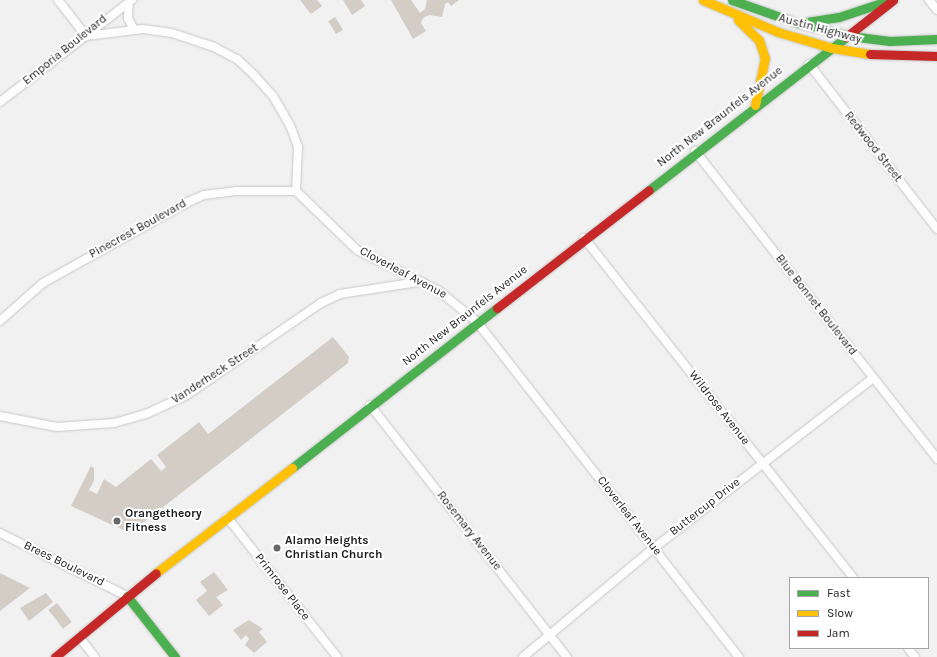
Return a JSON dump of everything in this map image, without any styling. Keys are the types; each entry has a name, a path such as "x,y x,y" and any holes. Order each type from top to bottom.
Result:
{"street":[{"path":"58,0 86,36 134,30 157,30 201,41 237,59 273,96 290,125 298,147 296,191"},
{"name":"Austin Highway","path":"703,0 727,11 832,48 874,55 937,56"},
{"name":"Austin Highway","path":"732,0 797,23 850,36 890,41 937,39"},
{"path":"797,23 828,20 890,0"},
{"name":"North New Braunfels Avenue","path":"55,657 80,638 127,596 227,517 755,105 809,64 850,36 893,0"},
{"path":"929,0 937,10"},
{"path":"131,1 128,18 134,30"},
{"name":"Emporia Boulevard","path":"0,102 131,1"},
{"path":"727,11 759,40 765,58 755,105"},
{"name":"Redwood Street","path":"809,64 937,229"},
{"name":"Blue Bonnet Boulevard","path":"696,151 937,459"},
{"name":"Cloverleaf Avenue","path":"296,191 357,250 449,296 477,322 739,657"},
{"name":"Pinecrest Boulevard","path":"0,320 43,283 188,202 218,193 296,191"},
{"name":"Wildrose Avenue","path":"584,238 851,577"},
{"name":"Vanderheck Street","path":"0,416 57,427 114,423 146,414 187,395 321,302 340,294 419,282"},
{"name":"Buttercup Drive","path":"523,657 654,548 873,378"},
{"name":"Rosemary Avenue","path":"370,406 568,657"},
{"name":"Primrose Place","path":"227,517 337,657"},
{"name":"Brees Boulevard","path":"0,533 127,596"},
{"path":"127,596 175,657"},
{"path":"80,638 95,657"},
{"path":"909,649 915,657"}],"building":[{"path":"300,0 317,0 322,6 311,14"},
{"path":"343,0 361,0 365,6 352,15"},
{"path":"391,0 411,0 420,13 425,9 427,0 459,0 451,6 448,2 445,4 442,17 429,15 423,18 421,23 426,31 413,39"},
{"path":"335,17 343,30 336,34 328,21"},
{"path":"333,337 349,357 348,363 130,533 71,506 91,466 94,468 94,481 89,490 97,494 104,479 116,487 151,459 161,471 166,467 157,455 199,422 208,434"},
{"path":"214,572 228,590 216,597 223,605 209,616 196,600 207,591 200,582"},
{"path":"0,573 30,588 0,611"},
{"path":"46,593 53,602 29,621 20,608"},
{"path":"57,603 72,622 63,629 48,610"},
{"path":"249,620 263,629 259,632 267,642 254,653 245,645 249,639 246,635 241,640 233,630"}],"traffic: fast":[{"path":"732,0 797,23 850,36 890,41 937,39"},
{"path":"807,22 839,17 890,0"},
{"path":"649,190 846,37"},
{"path":"292,468 497,308"},
{"path":"127,596 175,657"}],"traffic: slow":[{"path":"703,0 778,32 832,48 870,54"},
{"path":"738,20 759,40 765,58 755,105"},
{"path":"156,573 292,468"}],"traffic: jam":[{"path":"846,37 893,0"},
{"path":"870,54 937,56"},
{"path":"497,308 649,190"},
{"path":"55,657 156,573"}],"place":[{"name":"Orangetheory Fitness","path":"117,521"},
{"name":"Alamo Heights Christian Church","path":"277,548"}]}
